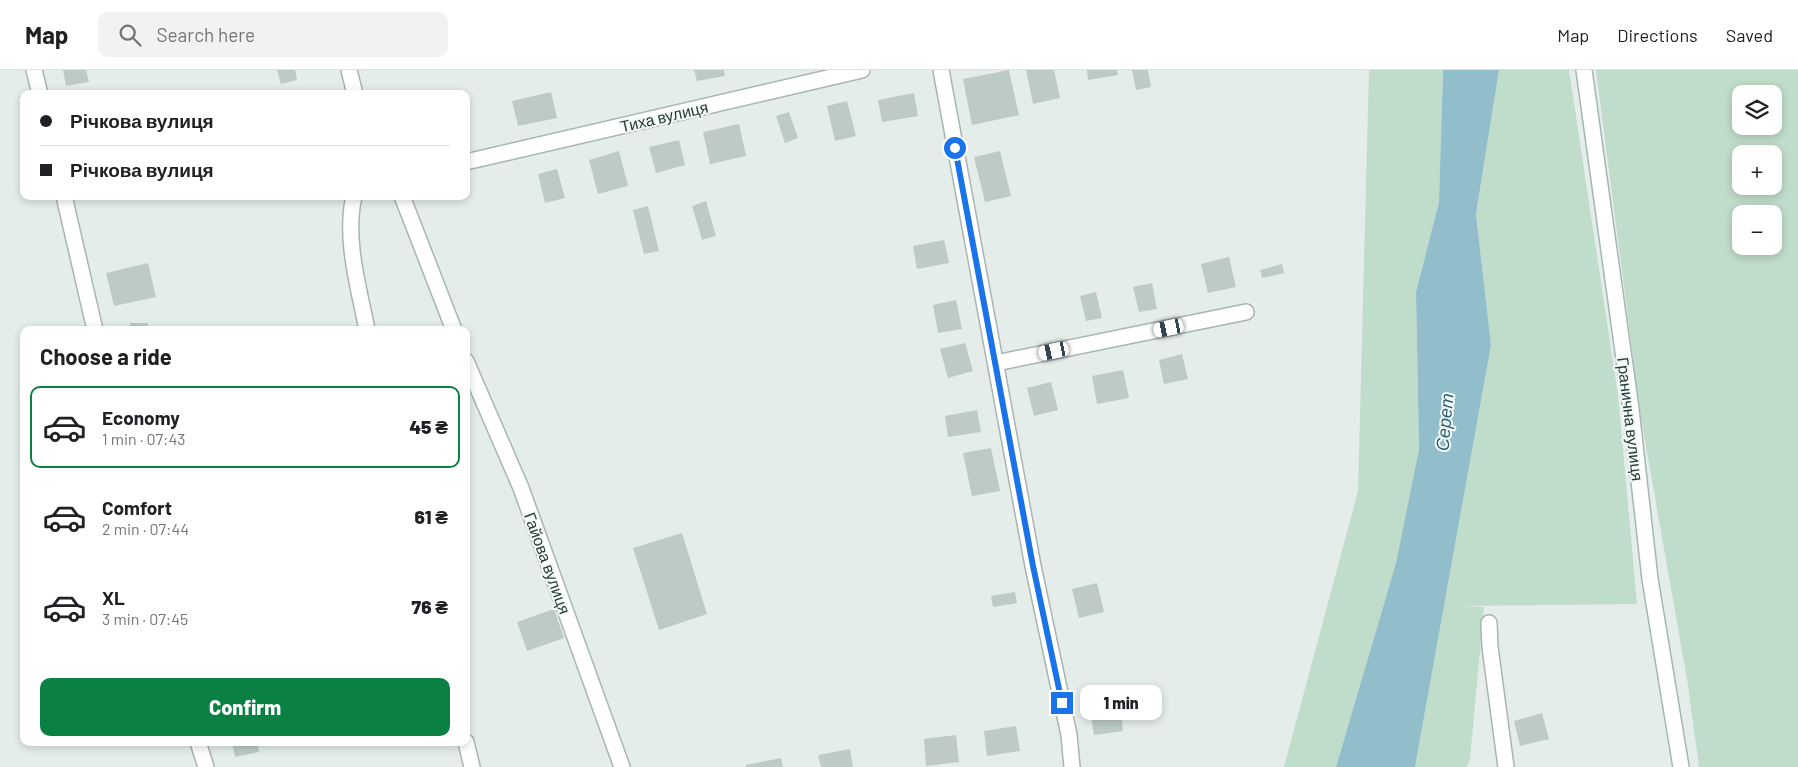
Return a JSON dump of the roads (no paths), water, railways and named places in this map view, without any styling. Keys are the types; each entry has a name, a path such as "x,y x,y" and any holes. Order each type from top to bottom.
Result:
{"street":[{"path":"34,70 39,90"},
{"path":"349,70 354,90"},
{"name":"Тиха вулиця","path":"470,161 862,70"},
{"path":"940,70 1033,566 1069,735 1070,767"},
{"name":"Гранична вулиця","path":"1584,70 1631,409 1650,579 1681,767"},
{"path":"65,200 94,326"},
{"path":"353,200 351,214 352,243 366,326"},
{"path":"404,200 452,326"},
{"path":"996,363 1246,312"},
{"name":"Гайова вулиця","path":"470,370 522,488 622,767"},
{"path":"1489,623 1490,647 1506,767"},
{"path":"199,746 206,767"},
{"path":"467,746 472,767"}],"water":[{"name":"Серет","path":"1443,70 1499,70 1476,214 1491,345 1415,767 1336,767 1396,563 1419,449 1416,292 1439,202"}]}
